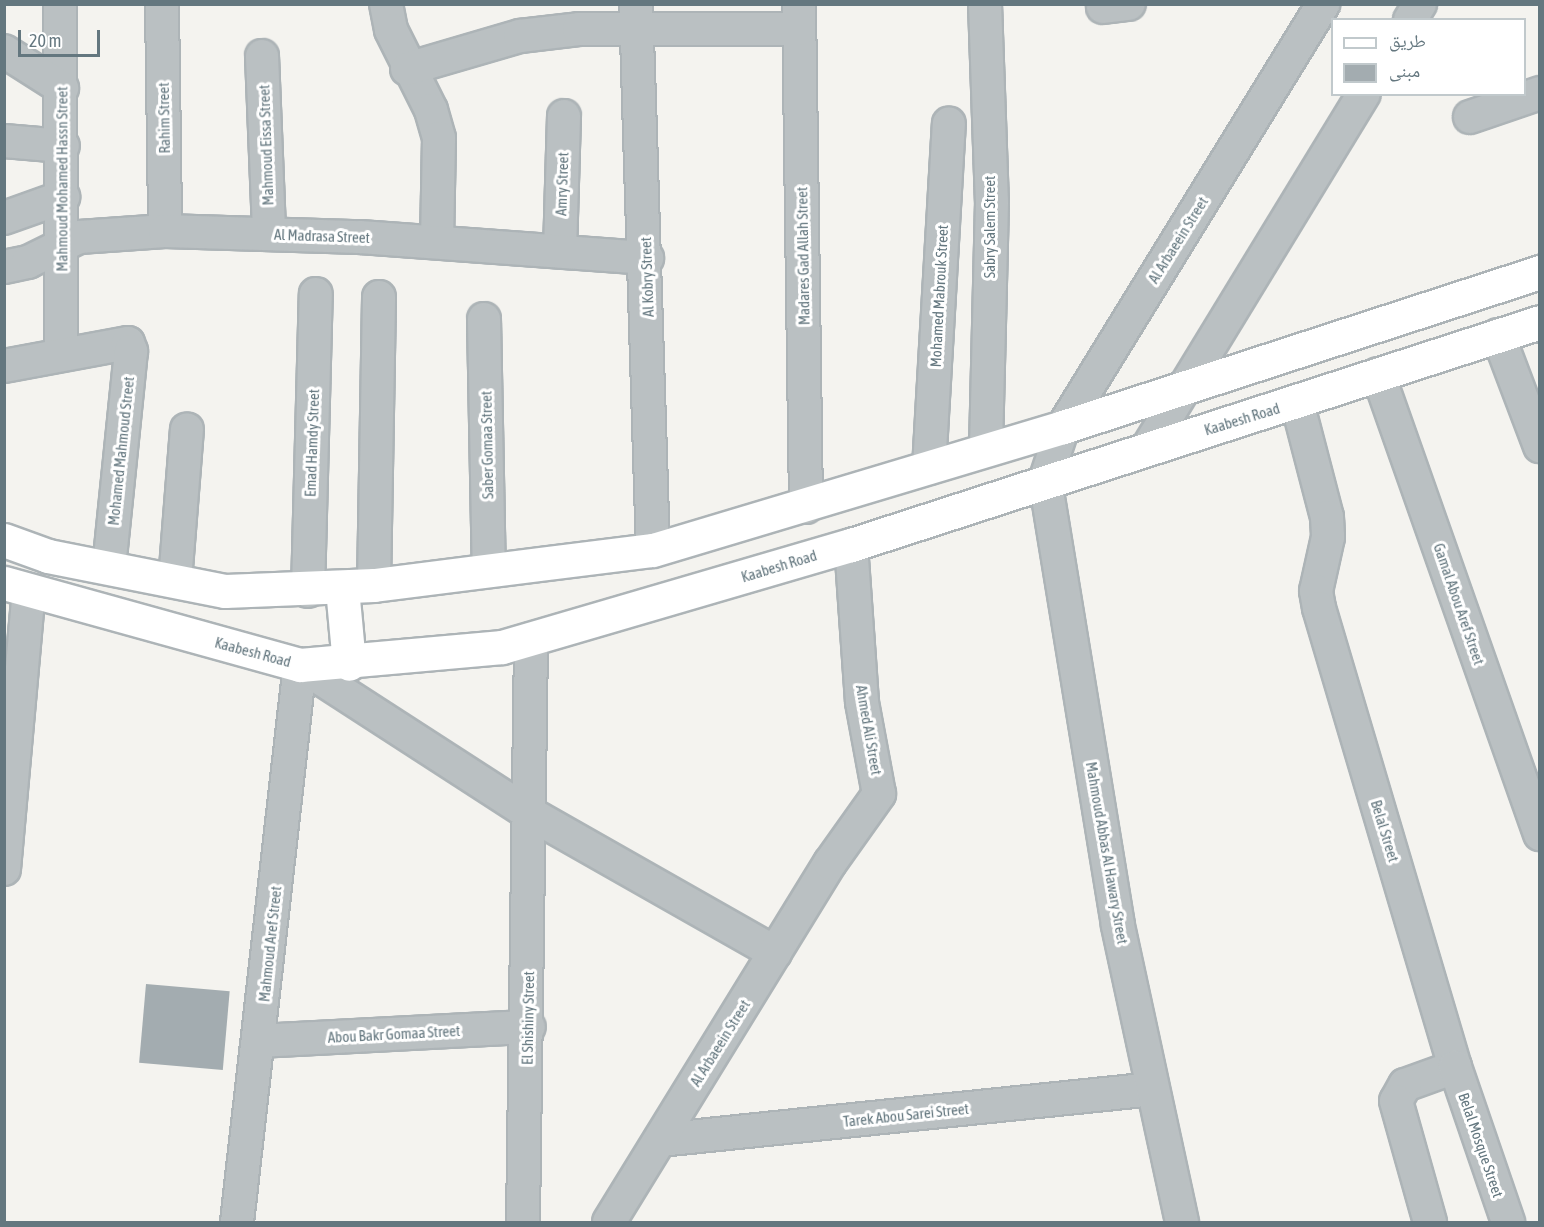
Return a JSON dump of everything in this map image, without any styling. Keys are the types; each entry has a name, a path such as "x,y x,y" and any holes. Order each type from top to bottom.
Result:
{"street":[{"name":"Mahmoud Mohamed Hassn Street","path":"60,4 64,242 62,354"},
{"name":"Rahim Street","path":"162,4 165,231"},
{"path":"386,4 407,69 431,110 439,138 437,242"},
{"name":"Sabry Salem Street","path":"985,4 992,202 986,450"},
{"name":"Al Arbaeein Street","path":"1045,481 1063,427 1323,4"},
{"path":"1411,18 1420,4"},
{"path":"407,69 520,36 637,17 799,17"},
{"name":"Al Kobry Street","path":"637,17 647,258 653,550"},
{"name":"Madares Gad Allah Street","path":"799,17 806,507"},
{"path":"4,51 62,88"},
{"name":"Mahmoud Eissa Street","path":"262,56 269,234"},
{"path":"1470,117 1539,93"},
{"path":"1147,449 1181,389 1363,96"},
{"name":"Amry Street","path":"560,251 564,116"},
{"name":"Mohamed Mabrouk Street","path":"929,468 949,124"},
{"path":"4,141 63,147"},
{"path":"4,218 63,197"},
{"name":"Al Madrasa Street","path":"4,267 28,262 64,242 79,237 165,231 437,242 647,258"},
{"path":"4,540 48,556 225,591 308,591 374,585 653,550 806,507 1063,427 1539,272"},
{"name":"Emad Hamdy Street","path":"308,591 316,294"},
{"path":"374,585 379,297"},
{"name":"Saber Gomaa Street","path":"484,319 489,571"},
{"name":"Kaabesh Road","path":"17,587 300,664 349,664 502,646 851,545 1539,322"},
{"path":"1498,335 1539,446"},
{"name":"Mohamed Mahmoud Street","path":"62,354 120,343 128,343 131,351 109,568"},
{"path":"4,366 62,354"},
{"name":"Gamal Abou Aref Street","path":"1378,374 1539,834"},
{"name":"Belal Street","path":"1297,402 1327,517 1328,537 1316,591 1318,608 1455,1067"},
{"path":"175,581 187,429"},
{"name":"Mahmoud Abbas Al Hawary Street","path":"1045,481 1118,926 1182,1222"},
{"name":"Ahmed Ali Street","path":"830,863 879,794 862,702 851,545"},
{"path":"4,869 17,587"},
{"path":"342,588 349,664"},
{"name":"El Shishiny Street","path":"523,1222 529,1027 531,639"},
{"path":"300,664 529,813 775,953"},
{"name":"Mahmoud Aref Street","path":"237,1222 260,1041 300,664"},
{"name":"Al Arbaeein Street","path":"609,1222 830,863"},
{"name":"Abou Bakr Gomaa Street","path":"260,1041 529,1027"},
{"path":"1430,1222 1396,1101 1405,1085 1455,1067"},
{"name":"Belal Mosque Street","path":"1455,1067 1508,1222"},
{"name":"Tarek Abou Sarei Street","path":"660,1140 1152,1089"}],"building":[{"path":"146,984 230,991 223,1070 139,1063"}]}
